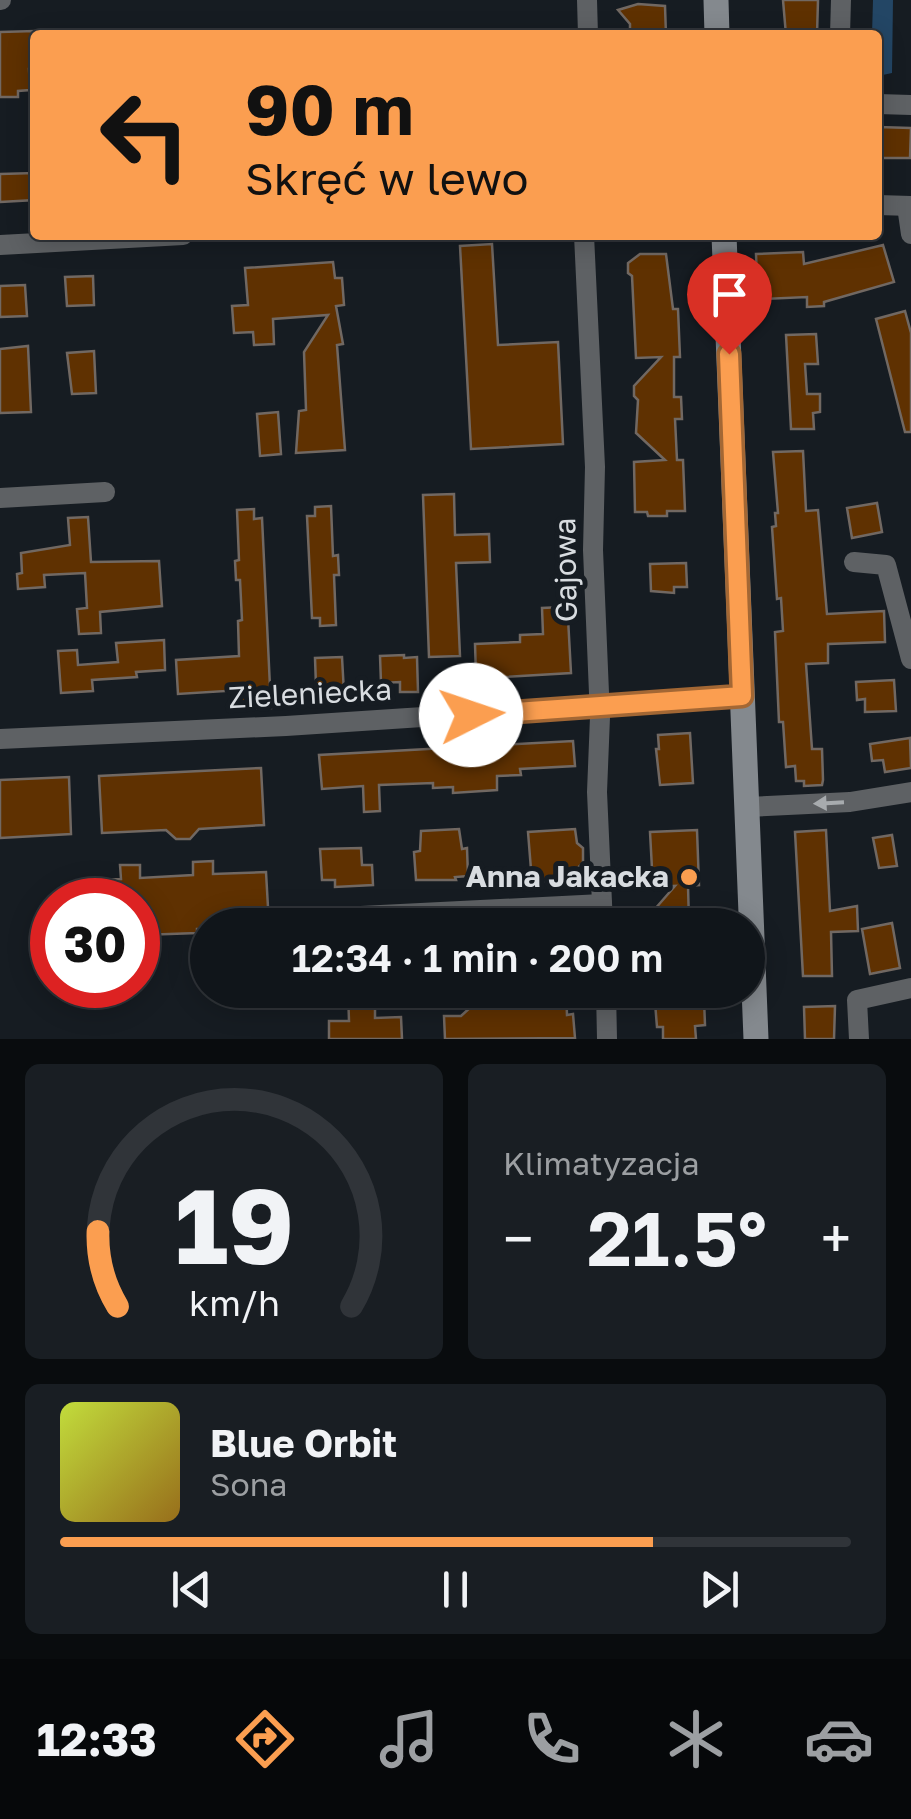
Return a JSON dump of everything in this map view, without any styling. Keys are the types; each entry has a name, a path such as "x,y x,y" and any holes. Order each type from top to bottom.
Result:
{"street":[{"path":"587,0 588,30"},
{"path":"716,0 717,30"},
{"path":"840,30 841,0"},
{"path":"882,104 911,105"},
{"path":"882,206 909,206 911,234"},
{"path":"0,245 92,240"},
{"name":"Gajowa","path":"584,240 595,467 593,550 602,908"},
{"path":"724,240 756,1039"},
{"path":"0,498 105,492"},
{"path":"854,562 886,565 911,659"},
{"name":"Zieleniecka","path":"0,739 286,726 742,696"},
{"path":"747,807 850,802 911,792"},
{"path":"859,1039 857,1000 911,988"},
{"path":"607,1008 608,1039"}],"shaded area":[{"path":"873,0 893,0 892,73 882,75 882,30 872,30"}],"building":[{"path":"783,0 818,0 817,30 786,30"},
{"path":"638,4 665,6 666,30 630,30 630,24 618,10"},
{"path":"30,31 30,90 18,91 18,97 0,97 0,32"},
{"path":"882,127 911,128 910,158 882,158"},
{"path":"30,173 30,200 0,202 0,174"},
{"path":"492,244 498,345 558,342 563,444 471,449 460,246"},
{"path":"883,245 894,282 824,302 824,306 807,307 807,297 764,299 763,279 757,279 756,254 803,252 804,264"},
{"path":"640,254 666,254 673,309 678,309 680,357 674,357 674,397 681,397 682,419 675,419 677,460 683,460 685,511 667,511 667,516 635,512 634,462 665,460 636,433 638,400 634,386 661,357 636,358 628,263"},
{"path":"333,262 335,278 342,278 344,305 336,306 343,344 337,345 345,450 296,453 299,411 306,410 304,352 328,315 273,319 274,344 254,345 253,332 234,333 232,306 248,305 245,268"},
{"path":"93,276 94,305 67,306 65,277"},
{"path":"25,285 27,316 0,317 0,286"},
{"path":"905,311 911,333 911,432 905,432 876,319"},
{"path":"816,334 818,364 805,364 807,394 820,394 820,412 813,413 814,429 791,429 786,335"},
{"path":"28,346 31,412 0,413 0,349"},
{"path":"94,351 96,393 72,394 67,353"},
{"path":"278,412 281,454 260,456 257,414"},
{"path":"803,451 806,511 818,510 827,614 884,611 885,642 828,644 828,663 806,664 812,749 822,749 823,780 822,785 804,786 804,781 796,781 795,766 786,767 783,722 779,722 775,632 783,631 772,527 776,526 778,513 773,452"},
{"path":"454,494 455,535 489,534 490,562 456,563 460,656 429,657 423,495"},
{"path":"877,503 882,532 852,538 847,508"},
{"path":"331,506 333,556 338,555 339,575 334,575 336,625 320,626 320,618 312,618 307,516 315,516 315,507"},
{"path":"254,509 254,519 262,518 271,708 242,709 241,690 178,694 176,660 239,656 238,621 242,620 235,561 239,560 237,510"},
{"path":"88,517 91,562 159,561 162,606 100,612 101,633 79,634 77,609 87,608 85,573 44,575 45,587 18,589 17,574 22,573 21,553 70,545 68,518"},
{"path":"686,563 687,587 674,587 674,593 651,591 650,564"},
{"path":"563,607 563,619 568,618 571,673 476,676 475,644 520,642 520,635 543,634 542,608"},
{"path":"164,640 165,670 136,672 137,677 92,680 93,691 61,693 58,651 77,650 78,665 118,662 116,643"},
{"path":"380,656 417,657 418,692 400,692 400,682 381,683"},
{"path":"342,657 344,693 329,693 328,686 316,686 315,658"},
{"path":"894,680 896,711 865,712 865,699 857,700 856,682"},
{"path":"690,733 693,783 660,785 658,735"},
{"path":"910,738 911,768 885,772 883,760 872,761 870,744"},
{"path":"573,741 575,766 520,769 521,775 497,776 497,790 453,793 453,787 433,788 433,783 379,785 380,811 364,812 363,786 322,789 319,755"},
{"path":"261,768 264,825 199,829 190,839 176,839 166,830 102,833 99,776"},
{"path":"69,777 71,834 0,838 0,780"},
{"path":"459,829 462,849 467,848 468,876 455,877 456,880 416,880 414,852 420,851 421,831"},
{"path":"575,829 577,843 583,848 579,883 549,886 549,881 532,882 528,832"},
{"path":"697,830 699,885 688,886 689,908 656,908 675,886 653,887 650,832"},
{"path":"826,830 830,911 857,906 858,931 831,932 832,976 803,976 795,832"},
{"path":"892,835 897,866 879,868 873,838"},
{"path":"361,848 362,865 372,865 373,885 335,887 335,880 322,880 320,849"},
{"path":"213,861 213,874 266,872 268,908 190,908 190,933 160,934 160,878 140,878 193,875 193,862"},
{"path":"120,865 140,865 140,878 121,878"},
{"path":"892,923 900,968 870,974 862,929"},
{"path":"835,1006 834,1039 805,1039 804,1007"},
{"path":"349,1008 375,1008 375,1018 401,1017 402,1039 329,1039 329,1021 349,1021"},
{"path":"470,1008 567,1008 567,1015 573,1014 575,1038 445,1039 444,1016 461,1016"},
{"path":"655,1008 704,1008 705,1025 695,1026 696,1039 663,1039 663,1027 657,1027"}],"place":[{"name":"Anna Jakacka","path":"689,877"}],"route":[{"path":"471,715 742,696 729,354"}]}
